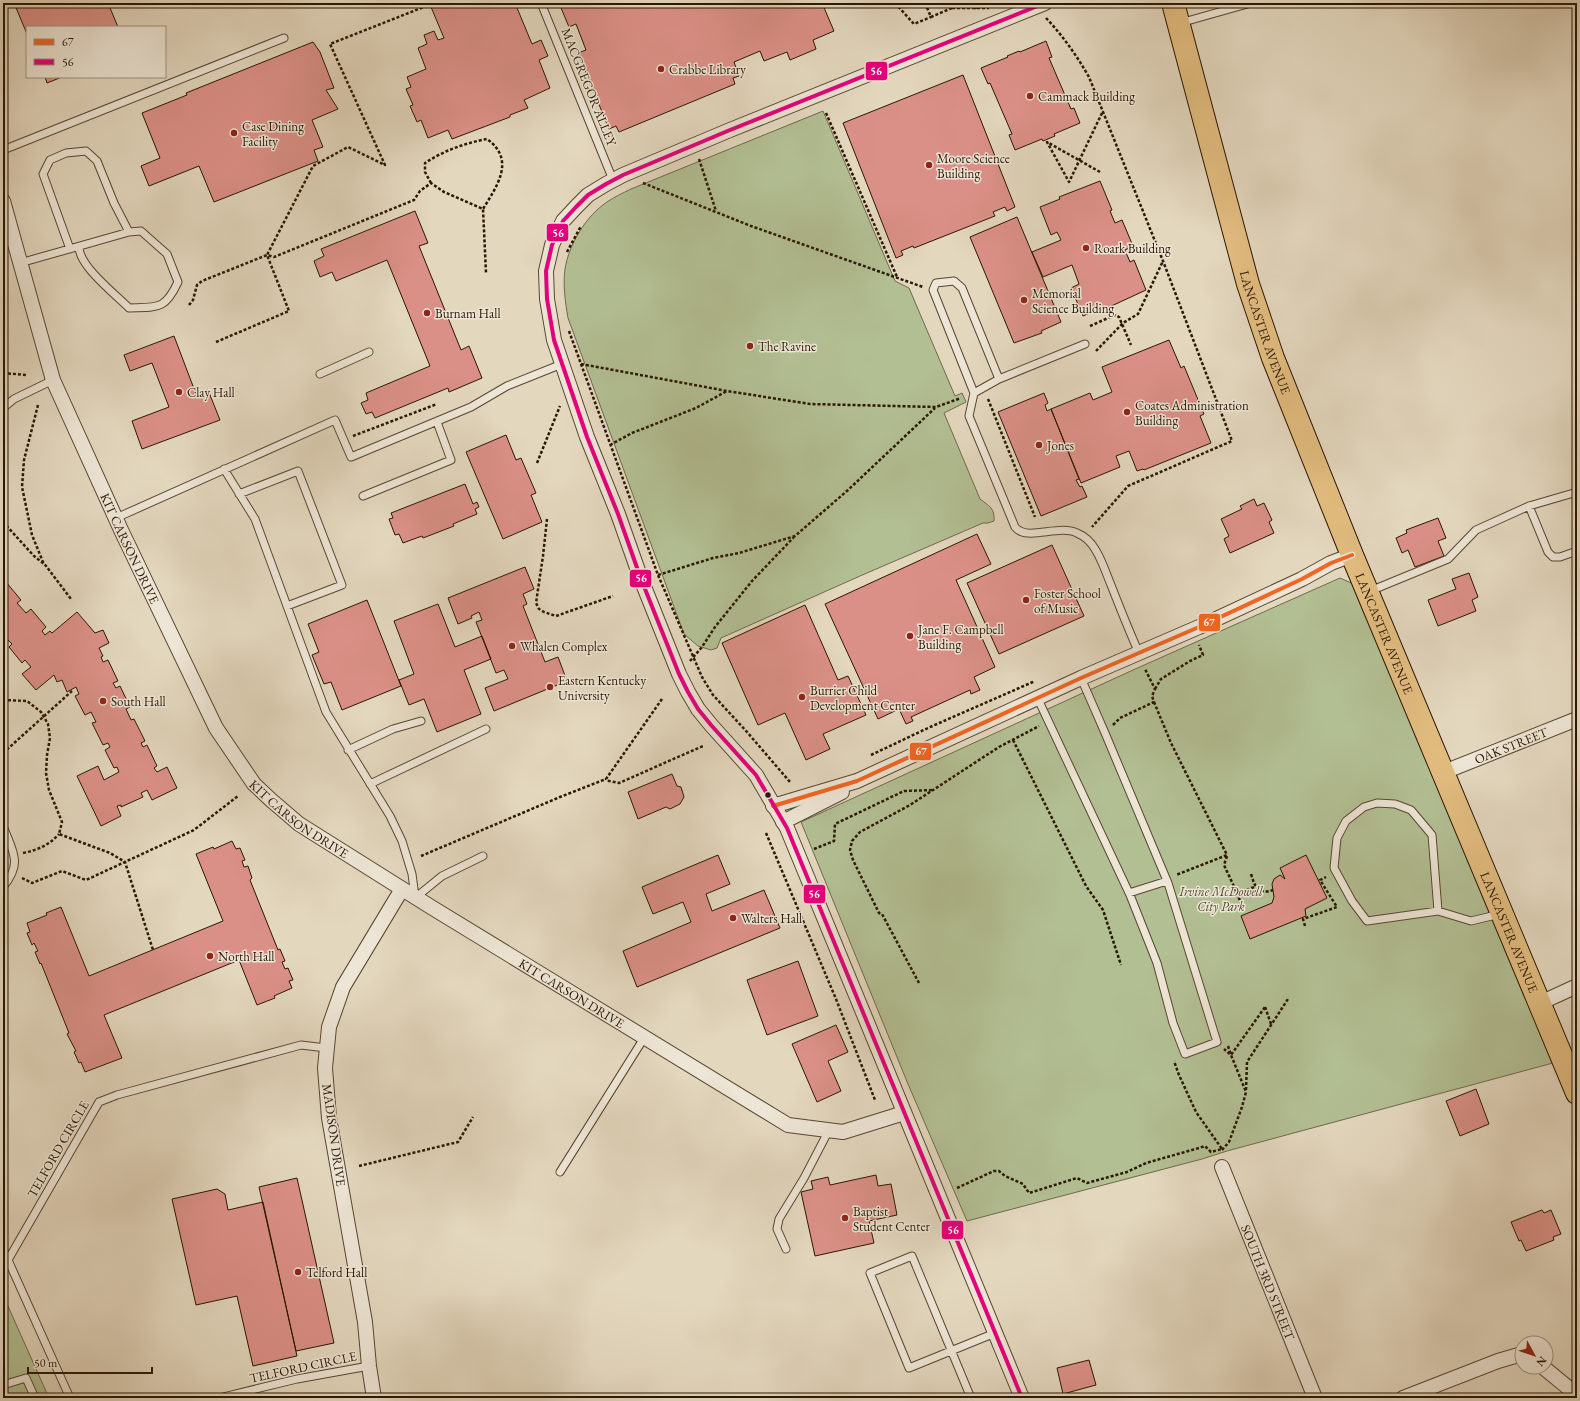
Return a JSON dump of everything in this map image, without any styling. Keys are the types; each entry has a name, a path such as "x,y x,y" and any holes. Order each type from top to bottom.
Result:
{"main road":[{"name":"LANCASTER AVENUE","path":"1173,3 1248,284 1273,358 1352,555 1540,1003 1575,1080"}],"street":[{"path":"1022,1398 783,822 756,775 698,709 679,674 641,579 561,362 551,326 546,299 546,272 552,245 563,221 588,196 613,180 654,161 1041,5"},
{"name":"KIT CARSON DRIVE","path":"3,200 53,380 116,518 216,728 254,784 270,800 299,824 415,898 788,1125 843,1132 904,1114"},
{"path":"773,806 856,781 1081,678 1199,627 1302,579 1331,563 1352,555"},
{"name":"OAK STREET","path":"1444,772 1577,719"},
{"path":"783,822 840,794 856,781"},
{"name":"MADISON DRIVE","path":"374,1398 369,1366 365,1322 328,1111 325,1068 326,1048 332,1017 343,987 402,889"},
{"path":"1540,1003 1577,986"},
{"name":"SOUTH 3RD STREET","path":"1222,1167 1314,1398"},
{"path":"1403,1398 1498,1360 1514,1356"},
{"path":"1552,1375 1574,1395"}],"lane":[{"name":"MACGREGOR ALLEY","path":"541,3 613,180"},
{"path":"1219,3 1222,11"},
{"path":"1178,24 1251,3"},
{"path":"3,150 284,38"},
{"path":"70,249 43,174 50,160 66,153 86,151 97,161 114,203 129,232"},
{"path":"20,264 79,246 129,232 141,231 167,254 178,282 170,298 156,307 129,308 91,272 79,252 79,246"},
{"path":"999,379 962,288 954,281 936,283 933,290 974,393 969,416 1015,527 1017,530 1033,534 1058,529 1067,530 1076,532 1090,542 1099,558 1139,653"},
{"path":"974,393 999,379 1085,344"},
{"path":"320,374 369,352"},
{"path":"116,518 335,420 351,457 471,408 507,386 561,362"},
{"path":"3,408 14,399 53,380"},
{"path":"363,496 451,460 437,422"},
{"path":"224,469 255,519 326,712 390,816 402,841 412,874 415,898"},
{"path":"239,494 298,471 342,585 287,606"},
{"path":"1368,592 1448,559 1476,530 1529,506 1577,492"},
{"path":"1529,506 1548,552 1553,557 1560,557 1577,551"},
{"path":"1037,698 1064,752 1129,893 1157,963 1173,1022 1185,1054 1217,1042 1167,880 1081,678"},
{"path":"348,750 393,729 421,721"},
{"path":"370,784 486,729"},
{"path":"1438,911 1432,835 1411,810 1395,804 1378,802 1364,807 1346,821 1337,838 1334,868 1352,902 1367,921 1438,911 1471,921 1503,913"},
{"path":"3,826 16,864 11,878 3,887"},
{"path":"415,898 442,876 483,856"},
{"path":"1129,893 1167,880"},
{"path":"560,1172 644,1038"},
{"name":"TELFORD CIRCLE","path":"8,1260 99,1102 117,1095 302,1045 326,1048"},
{"path":"786,1249 777,1229 779,1219 804,1178 829,1130"},
{"path":"3,1249 70,1398"},
{"path":"971,1398 951,1351 912,1256 870,1273 909,1368 951,1351 995,1332"},
{"name":"TELFORD CIRCLE","path":"220,1398 297,1378 369,1366"},
{"path":"3,1385 26,1378 35,1398"}],"path":[{"path":"216,342 289,311 267,255 312,166 348,148 385,165 330,44 434,3"},
{"path":"895,3 914,24 952,8 957,3"},
{"path":"925,3 931,17"},
{"path":"974,3 976,9"},
{"path":"1041,5 1077,56 1089,77 1163,261 1232,441 1128,486 1092,528"},
{"path":"952,8 996,8"},
{"path":"1100,172 1079,160 1073,156 1047,142 1069,182 1079,160 1103,111"},
{"path":"826,112 897,278"},
{"path":"483,209 444,192 431,183 425,172 425,163 438,154 476,141 487,139 494,144 501,155 502,171 498,184 483,209 486,274"},
{"path":"699,158 716,212"},
{"path":"189,304 193,300 197,284 267,255 274,257 414,200 420,191 431,183"},
{"path":"656,188 751,226 933,290"},
{"path":"565,257 584,220"},
{"path":"1096,351 1123,323 1138,314 1163,261"},
{"path":"1090,326 1115,315 1119,317 1123,323 1131,345"},
{"path":"568,327 580,364 658,575 702,677 713,695 790,782"},
{"path":"561,362 810,404 936,407 974,393"},
{"path":"3,373 26,375"},
{"path":"594,454 632,433 696,408 727,391"},
{"path":"988,398 1035,517"},
{"path":"343,440 437,404"},
{"path":"38,405 24,460 22,487 32,534 44,562 71,599"},
{"path":"537,464 561,406"},
{"path":"679,674 702,647 715,627 752,581 795,536 848,490 936,407"},
{"path":"547,519 543,556 536,596 536,603 539,609 556,616 613,596"},
{"path":"3,522 34,556 47,567"},
{"path":"667,572 713,558 739,554 795,536"},
{"path":"1199,645 1203,655 1161,678 1152,696 1162,724 1173,748 1227,855 1224,865 1243,909"},
{"path":"1145,669 1155,689"},
{"path":"871,755 1036,680"},
{"path":"3,753 72,692"},
{"path":"606,780 662,699"},
{"path":"3,700 27,701 41,712 48,724 50,738 46,773 49,790 62,822 59,834 51,843 33,851 14,855"},
{"path":"1120,718 1154,702"},
{"path":"919,983 882,914 879,913 852,860 850,850 852,841 860,832 910,805 999,747 1048,721"},
{"path":"1013,740 1086,886 1103,910 1121,965"},
{"path":"421,856 560,797 606,780 619,783 703,746"},
{"path":"814,849 834,841 835,824 904,791 934,790"},
{"path":"13,873 32,883 62,871 86,880 194,830 238,796"},
{"path":"766,833 833,992 875,1100"},
{"path":"59,834 110,853 125,862 153,950"},
{"path":"1178,882 1175,875 1227,855"},
{"path":"1251,874 1255,887 1267,892 1274,890"},
{"path":"1305,926 1303,919 1337,906 1320,880 1330,876"},
{"path":"1237,893 1255,887"},
{"path":"957,1188 999,1171 1005,1176 1023,1184 1029,1193 1077,1178 1086,1183 1127,1172 1146,1163 1205,1146 1211,1152 1222,1149 1229,1142 1242,1107 1246,1092 1247,1062 1288,999"},
{"path":"1231,1055 1265,1007 1271,1024"},
{"path":"1227,1040 1231,1055 1246,1092"},
{"path":"1217,1042 1231,1055"},
{"path":"1172,1055 1179,1075 1196,1112 1222,1149 1222,1167"},
{"path":"1179,1075 1183,1072"},
{"path":"359,1166 458,1142 473,1118"}],"green space":[{"name":"The Ravine","path":"823,111 895,281 909,288 955,396 962,393 966,402 944,413 980,499 989,506 994,513 994,521 983,523 721,638 717,648 711,650 698,646 684,634 568,318 564,281 565,269 570,250 580,231 592,215 610,200 631,189"},
{"name":"Irvine McDowell City Park","path":"1340,578 1358,586 1500,928 1553,1063 1202,1159 967,1221 908,1084 801,822 1133,670"},
{"path":"3,1295 49,1398 3,1398"}],"building":[{"path":"14,3 108,3 118,26 26,26 26,32"},
{"path":"441,3 515,3 532,44 541,40 548,56 539,60 550,88 524,100 528,108 510,115 510,117 452,139 448,130 428,138 421,120 417,122 410,106 413,105 406,89 411,87 407,77 426,69 418,48 427,44 424,35 434,31 438,40 444,38 431,7"},
{"name":"Crabbe Library","path":"559,3 822,3 834,31 813,40 816,49 790,60 787,52 764,61 760,51 734,62 739,76 733,78 735,84 619,132 616,126 609,129 578,53 586,50 576,24 569,27"},
{"name":"Cammack Building","path":"1046,41 1052,57 1049,58 1071,109 1074,108 1080,123 1054,134 1055,136 1043,141 1042,139 1015,150 1009,135 1012,134 990,83 988,84 981,68"},
{"name":"Case Dining Facility","path":"313,42 320,52 334,88 326,90 338,109 312,120 323,147 314,150 318,161 214,202 199,166 149,186 141,166 160,158 142,113 187,95 186,93"},
{"name":"Moore Science Building","path":"963,75 1015,207 1007,211 1005,207 993,212 995,216 914,248 913,246 901,251 903,255 896,258 843,123"},
{"path":"45,78 60,78 47,83"},
{"name":"Roark Building","path":"1100,181 1112,210 1110,211 1115,223 1122,220 1133,246 1125,250 1130,262 1134,260 1146,290 1105,309 1104,307 1083,316 1071,288 1079,284 1072,265 1043,277 1032,252 1061,240 1057,232 1051,235 1040,207 1060,199 1059,197"},
{"name":"Burnam Hall","path":"415,211 428,243 419,246 461,350 469,346 482,378 449,392 448,388 375,418 372,412 366,414 361,403 368,400 366,393 430,366 387,260 336,281 332,272 320,277 314,261 324,256 321,249"},
{"name":"Memorial Science Building","path":"1017,217 1061,322 1041,331 1042,333 1014,343 970,237"},
{"name":"Clay Hall","path":"174,336 196,394 208,390 220,420 142,449 132,421 169,407 152,363 130,371 124,355"},
{"name":"Coates Administration Building","path":"1169,340 1181,368 1184,366 1204,414 1200,416 1211,443 1144,470 1137,471 1129,451 1116,456 1120,467 1081,483 1051,409 1090,393 1093,400 1112,392 1102,367"},
{"name":"Jones","path":"1044,393 1048,403 1045,405 1047,411 1051,409 1079,479 1076,480 1080,487 1082,486 1087,497 1041,516 998,412"},
{"path":"506,435 516,460 521,458 536,493 531,495 542,522 503,539 466,452"},
{"path":"465,484 473,504 477,502 479,507 475,509 477,514 453,524 454,526 423,538 422,536 403,543 399,534 395,535 389,519 393,518 391,513"},
{"path":"1254,499 1257,506 1264,503 1272,520 1269,522 1274,533 1230,553 1224,539 1229,536 1221,519 1242,509 1240,506"},
{"path":"1438,518 1446,538 1438,541 1444,556 1415,567 1408,550 1402,553 1396,538 1407,533 1406,530"},
{"name":"Jane F. Campbell Building","path":"977,534 991,564 956,580 995,667 974,677 980,690 971,694 970,690 911,717 913,721 906,724 899,709 878,719 825,604"},
{"name":"Foster School of Music","path":"1052,545 1084,616 999,654 967,583"},
{"name":"Whalen Complex","path":"525,567 534,589 523,594 527,604 523,606 545,662 558,657 567,681 494,711 485,688 508,679 504,670 496,673 476,622 482,620 479,612 471,616 472,618 458,624 448,598"},
{"path":"1469,573 1478,597 1472,600 1476,611 1438,626 1428,600 1456,589 1452,579"},
{"name":"South Hall","path":"6,582 21,600 17,603 26,613 31,609 46,627 42,631 45,635 50,631 52,633 77,612 95,633 103,630 109,643 99,648 103,656 101,657 103,662 108,660 118,681 113,683 116,688 120,686 130,707 126,709 131,720 134,719 145,741 141,743 143,747 147,745 157,766 154,768 157,772 167,767 177,788 152,800 147,790 141,793 143,797 121,807 121,805 117,806 121,816 101,826 77,776 98,766 104,780 119,772 117,767 114,768 105,750 110,747 108,743 103,745 92,723 96,722 91,712 85,715 75,696 79,694 76,687 67,692 62,680 57,682 54,675 36,690 22,674 31,667 25,660 22,663 9,647 12,644 8,640 4,643 3,641 3,585"},
{"path":"367,600 401,686 342,710 331,682 324,684 312,655 319,652 308,624"},
{"path":"438,604 455,647 482,636 491,659 464,670 481,714 437,732 424,699 409,705 399,680 414,674 394,621"},
{"name":"Burrier Child Development Center","path":"805,605 838,680 848,676 866,715 823,734 830,749 806,760 785,713 758,725 722,643"},
{"path":"672,774 677,786 681,787 684,797 680,804 670,809 666,807 638,819 628,792"},
{"name":"North Hall","path":"232,841 236,849 240,848 245,860 242,861 244,867 248,866 252,878 250,880 278,950 280,949 285,961 282,962 285,969 288,968 293,980 289,981 292,988 274,996 275,998 257,1005 239,960 104,1015 122,1058 85,1072 81,1062 79,1063 74,1052 76,1051 67,1034 69,1033 41,963 40,964 35,952 38,951 34,943 32,945 27,933 30,932 27,923 47,915 46,913 61,907 89,976 223,921 196,854 213,847 214,849"},
{"name":"Walters Hall","path":"718,855 730,884 706,894 712,911 764,890 780,928 637,987 623,951 691,922 683,902 653,914 642,887"},
{"path":"1306,855 1327,898 1305,909 1306,916 1250,939 1241,916 1272,903 1274,897 1272,884 1274,879 1280,875 1285,879 1280,868"},
{"path":"798,961 818,1016 767,1035 747,980"},
{"path":"836,1025 848,1052 828,1061 841,1091 817,1102 792,1044"},
{"path":"1476,1089 1489,1124 1460,1136 1446,1101"},
{"name":"Baptist Student Center","path":"876,1175 878,1186 891,1184 897,1215 869,1221 874,1243 815,1256 801,1192 813,1189 811,1181 828,1177 830,1185"},
{"name":"Telford Hall","path":"297,1178 334,1343 296,1351 259,1187"},
{"path":"217,1189 225,1194 228,1210 263,1202 297,1356 253,1366 237,1296 196,1305 172,1199"},
{"path":"1542,1210 1544,1213 1551,1210 1561,1234 1553,1237 1554,1240 1526,1251 1521,1240 1519,1241 1511,1222"},
{"path":"1089,1360 1096,1385 1063,1394 1057,1368"}],"transit line":[{"name":"56","path":"1022,1398 787,828 756,775 698,709 679,674 587,437 554,340 547,299 546,271 552,245 563,221 588,195 606,184 623,175 730,130 1045,3"},
{"name":"67","path":"773,806 857,781 1081,678 1199,627 1302,579 1331,563 1352,555"}],"place":[{"name":"Crabbe Library","path":"661,69"},
{"name":"Cammack Building","path":"1030,96"},
{"name":"Case Dining Facility","path":"234,133"},
{"name":"Moore Science Building","path":"929,165"},
{"name":"Roark Building","path":"1086,248"},
{"name":"Memorial Science Building","path":"1024,300"},
{"name":"Burnam Hall","path":"427,313"},
{"name":"The Ravine","path":"750,346"},
{"name":"Clay Hall","path":"179,392"},
{"name":"Coates Administration Building","path":"1127,412"},
{"name":"Jones","path":"1039,445"},
{"name":"Foster School of Music","path":"1026,600"},
{"name":"Jane F. Campbell Building","path":"910,636"},
{"name":"Whalen Complex","path":"512,646"},
{"name":"Eastern Kentucky University","path":"550,687"},
{"name":"Burrier Child Development Center","path":"802,697"},
{"name":"South Hall","path":"103,701"},
{"name":"Walters Hall","path":"733,918"},
{"name":"North Hall","path":"210,956"},
{"name":"Baptist Student Center","path":"845,1218"},
{"name":"Telford Hall","path":"298,1272"}]}
